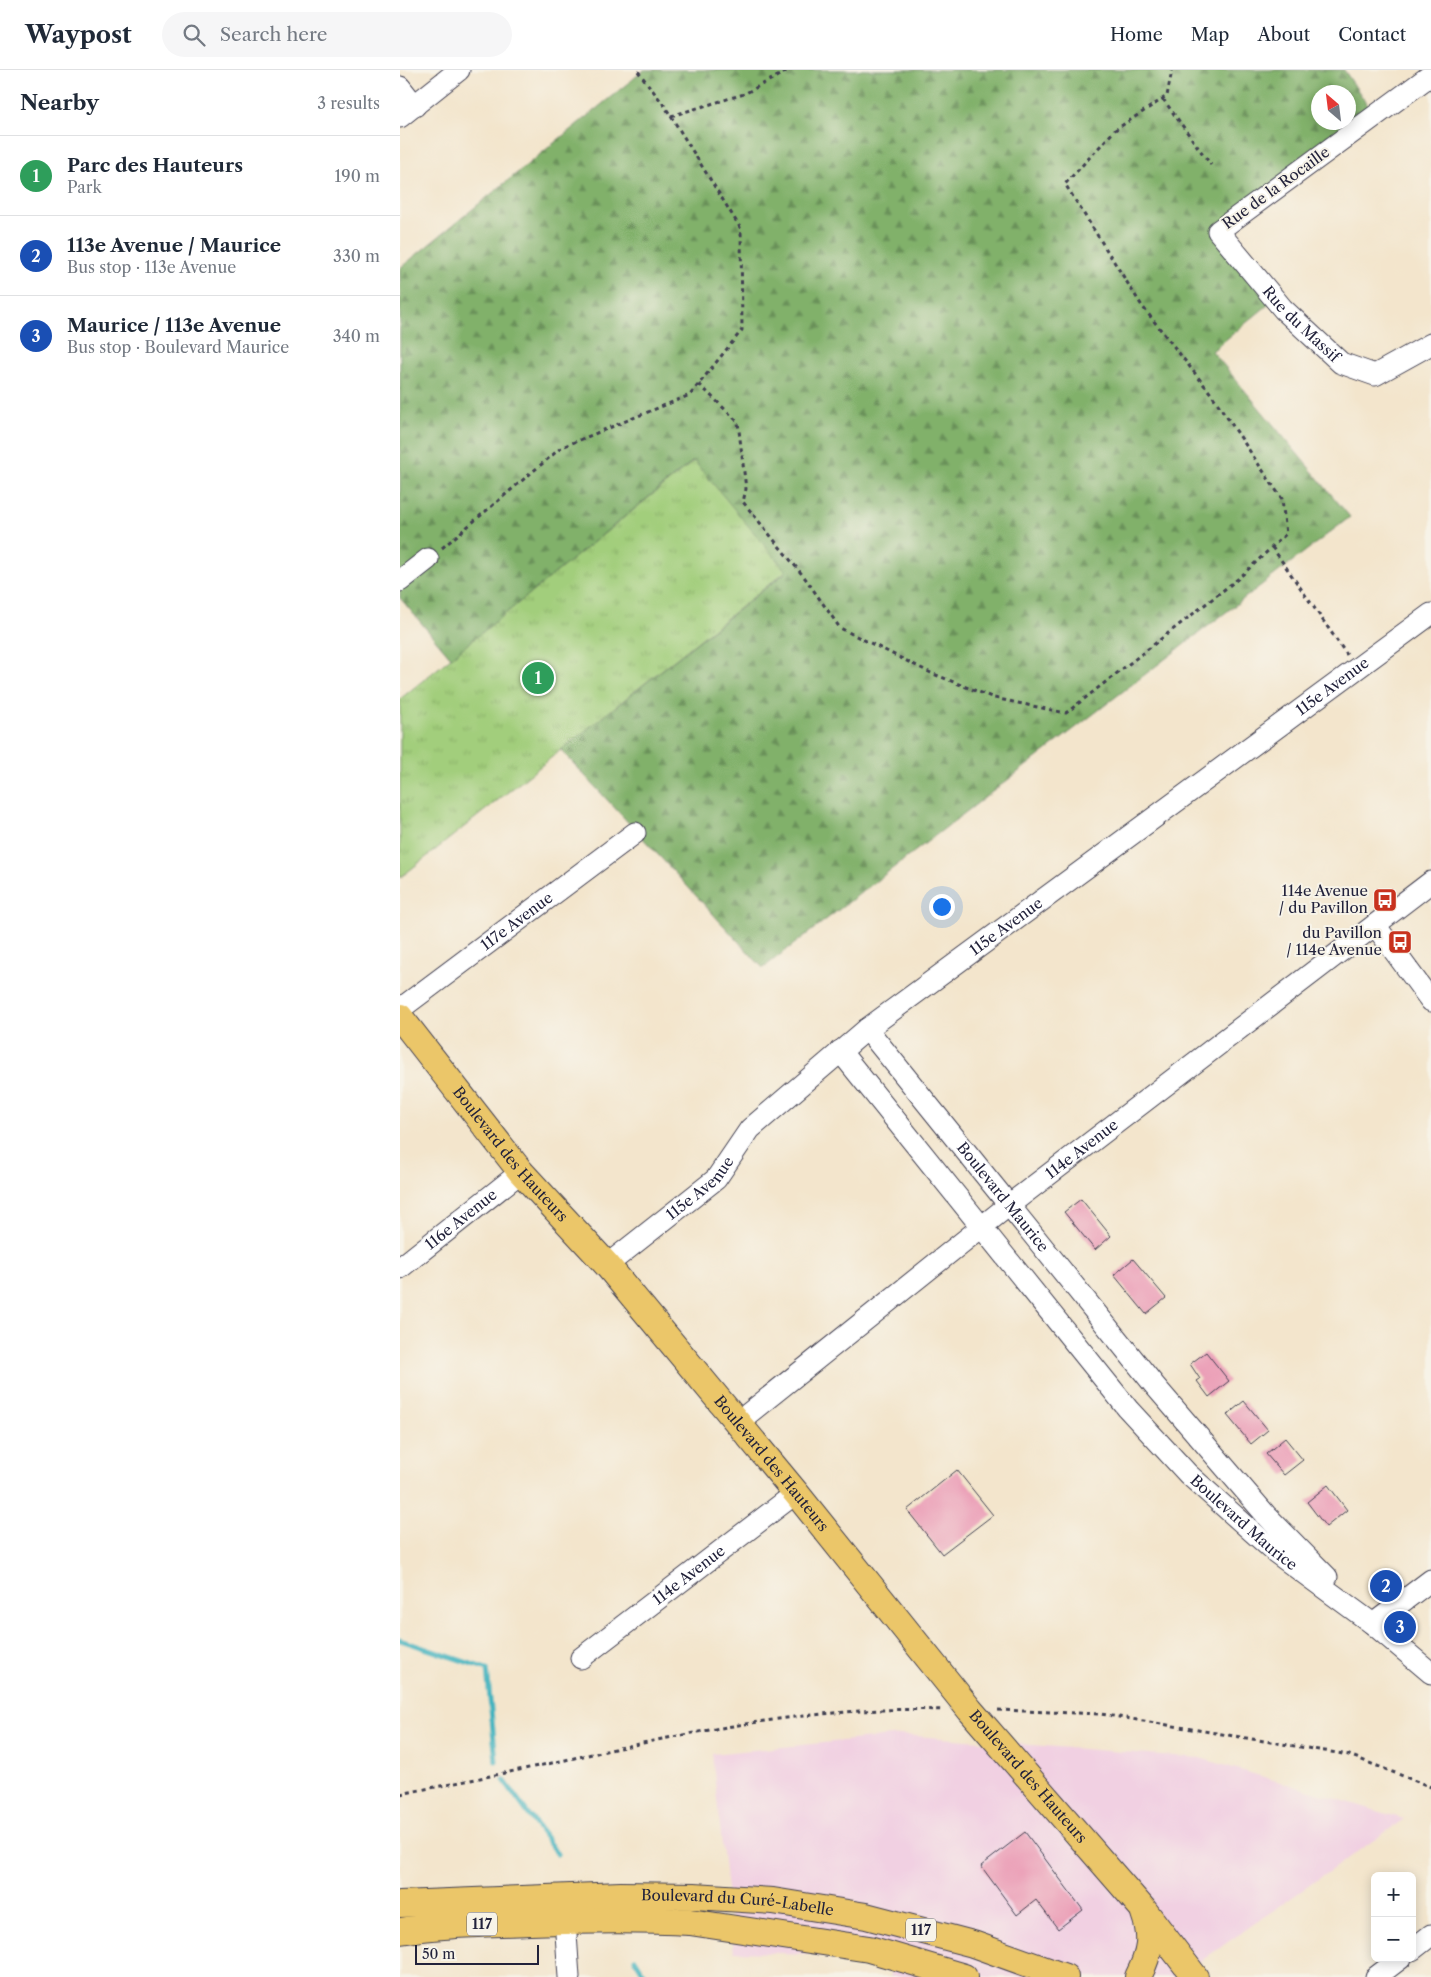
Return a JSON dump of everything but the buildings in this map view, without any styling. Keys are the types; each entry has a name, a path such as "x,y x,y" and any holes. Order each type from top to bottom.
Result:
{"main road":[{"name":"Boulevard des Hauteurs","path":"403,1023 522,1172 607,1265 796,1493 970,1710 1143,1910 1195,1977"},
{"name":"Boulevard du Curé-Labelle","path":"400,1931 660,1895 772,1901 866,1916 973,1944 1065,1977"},
{"name":"Boulevard du Curé-Labelle","path":"400,1904 564,1909 690,1922 869,1949 964,1977"},
{"path":"1138,1977 1148,1958 1150,1946 1148,1925 1143,1910"}],"street":[{"path":"400,87 408,111 460,70"},
{"name":"Rue de la Rocaille","path":"1218,231 1431,75"},
{"name":"Rue du Massif","path":"1218,231 1283,309 1341,363 1375,375 1431,344"},
{"path":"400,581 428,559"},
{"name":"115e Avenue","path":"607,1265 716,1179 750,1129 867,1029 1431,614"},
{"name":"117e Avenue","path":"403,1023 635,833"},
{"name":"114e Avenue","path":"738,1422 1010,1205 1431,882"},
{"path":"1375,925 1431,1001"},
{"name":"Boulevard Maurice","path":"867,1029 1139,1367 1266,1515 1372,1624"},
{"name":"Boulevard Maurice","path":"840,1051 1128,1409 1188,1474 1275,1552 1372,1624 1431,1673"},
{"name":"116e Avenue","path":"400,1268 522,1172"},
{"path":"1109,1385 1139,1367"},
{"name":"114e Avenue","path":"581,1658 796,1493"},
{"path":"1372,1624 1431,1580"},
{"path":"564,1909 569,1977"},
{"path":"1416,1947 1431,1935"},
{"path":"1376,1977 1396,1962"}],"path":[{"path":"428,559 562,447 690,395 742,330 741,228 671,116 637,70"},
{"path":"671,116 744,94 789,70"},
{"path":"699,384 738,422 746,489 743,502 805,578 840,628 931,673 994,698 1066,712 1239,578 1286,534 1282,499 1212,395 1142,306 1065,184 1115,130 1167,96 1172,70"},
{"path":"1163,98 1211,165"},
{"path":"1272,547 1356,668"},
{"path":"400,1794 714,1729 812,1716 884,1710 952,1710"},
{"path":"993,1710 1101,1714 1348,1755 1431,1787"}],"shaded area":[{"path":"902,1735 1200,1758 1404,1819 1195,1965 1203,1977 889,1977 896,1956 734,1952 712,1754"}],"green space":[{"path":"644,70 1344,70 1354,85 1311,85 1311,130 1356,130 1215,231 1274,300 1212,351 1350,517 763,968 561,750 786,572 693,461 451,658 400,598 400,268"},
{"path":"1356,88 1375,116 1356,130"},
{"path":"694,461 786,571 400,878 400,699"}],"waterway":[{"path":"400,1640 487,1669 496,1761"},
{"path":"504,1780 557,1854"},
{"path":"635,1959 646,1977"}],"place":[{"name":"Parc des Hauteurs","path":"538,678"},
{"name":"114e Avenue / du Pavillon","path":"1385,900"},
{"name":"du Pavillon / 114e Avenue","path":"1400,942"},
{"name":"113e Avenue / Maurice","path":"1386,1586"},
{"name":"Maurice / 113e Avenue","path":"1400,1627"}]}
